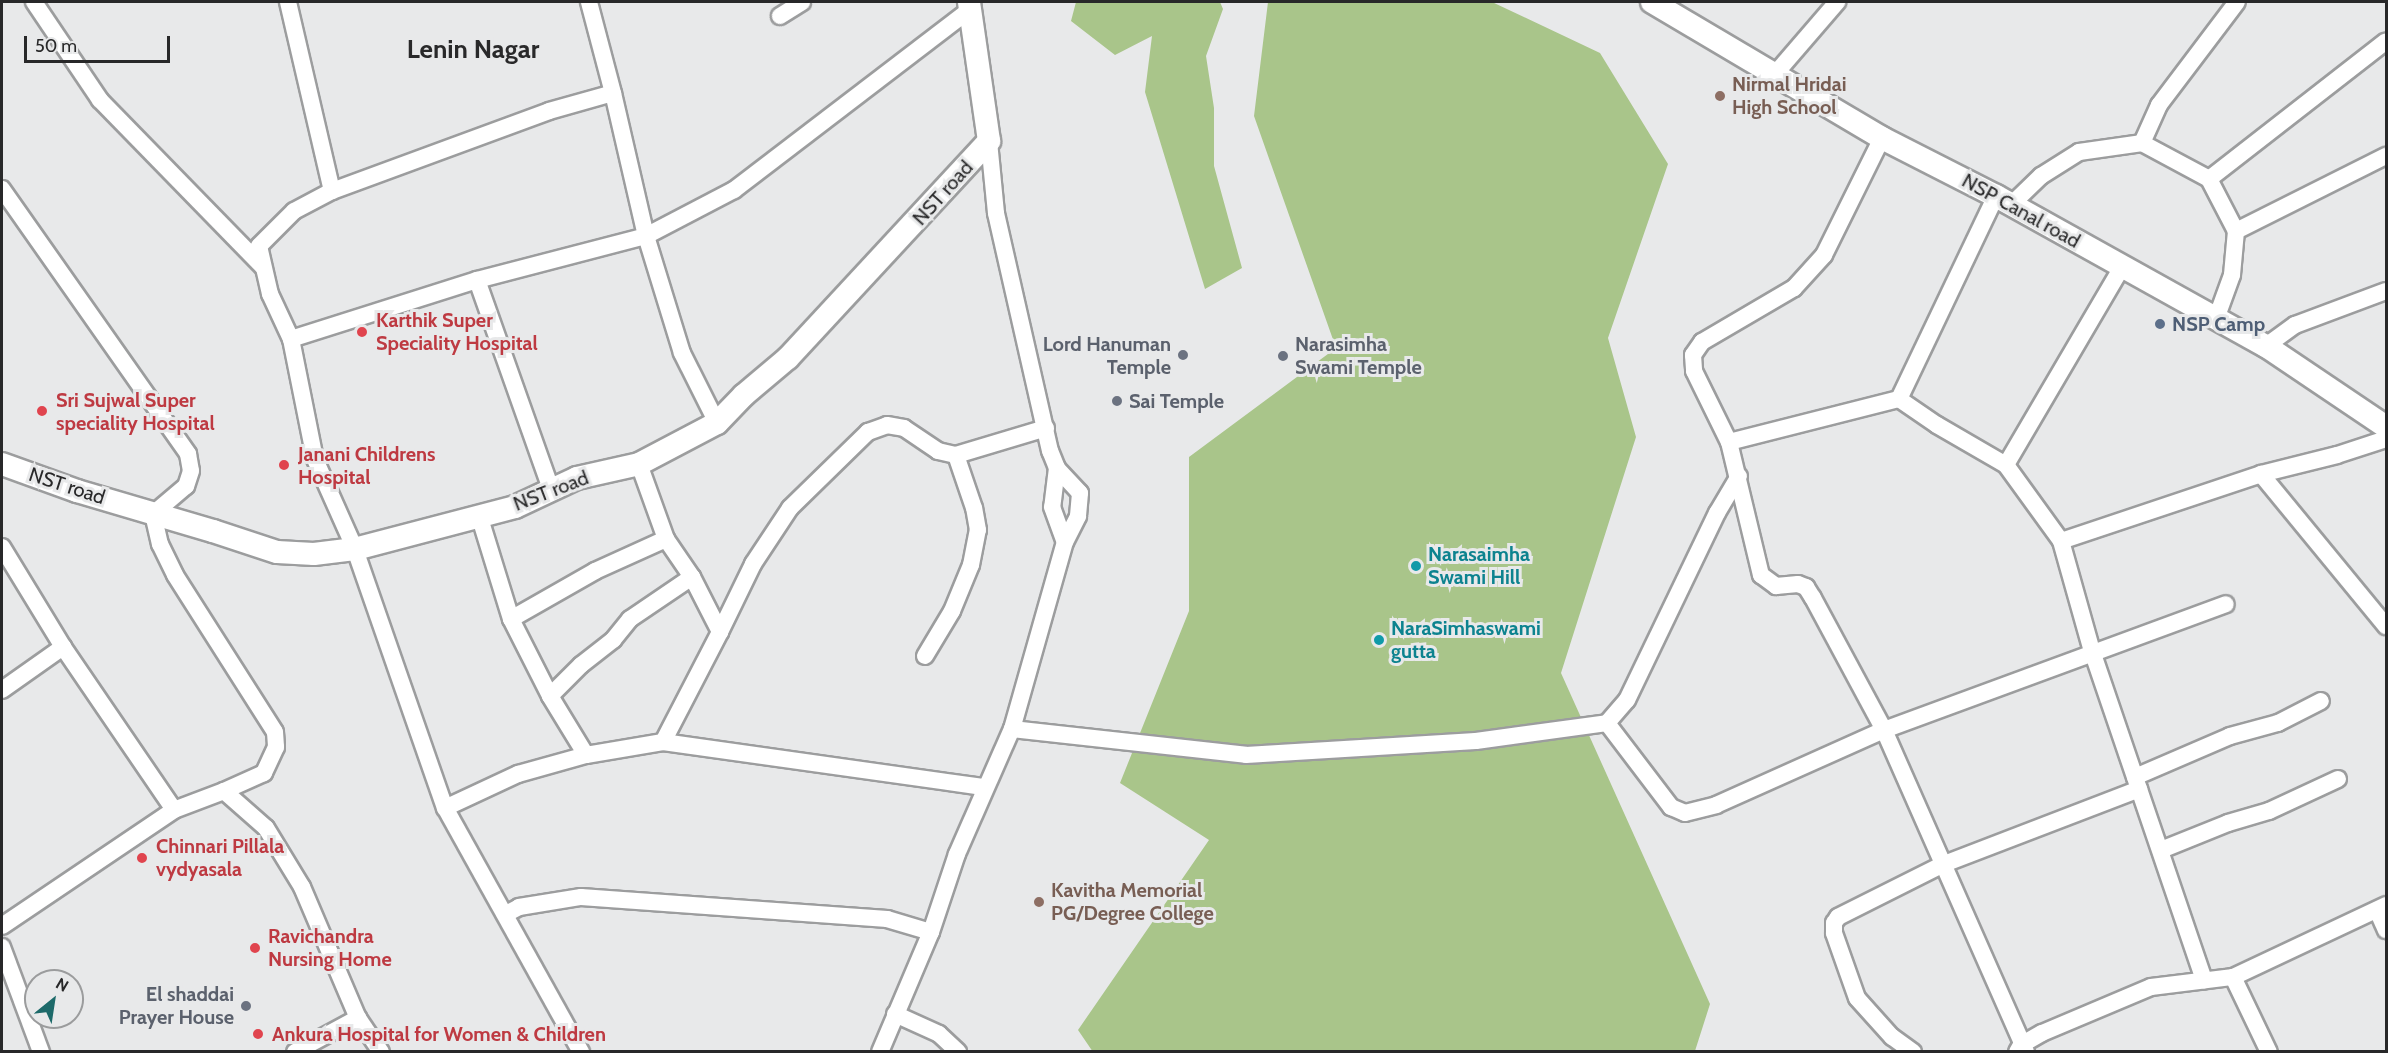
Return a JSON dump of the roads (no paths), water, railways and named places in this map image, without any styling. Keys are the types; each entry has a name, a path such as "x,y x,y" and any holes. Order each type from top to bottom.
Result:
{"street":[{"path":"34,2 100,100 264,267"},
{"path":"288,2 332,191"},
{"path":"589,2 614,93 646,236 682,353 717,423"},
{"path":"780,16 802,2"},
{"name":"NSP Canal road","path":"1652,2 1882,138 2003,201 2266,346 2386,427"},
{"path":"1776,74 1837,2"},
{"path":"2142,142 2159,105 2237,2"},
{"path":"291,339 477,280 646,236 734,190 970,5"},
{"path":"970,5 989,141 996,213 1057,468 1052,507 1065,542"},
{"path":"2209,180 2386,40"},
{"path":"581,1052 446,808 355,549 315,459 291,339 270,294 260,246 294,211 332,191 549,111 614,93"},
{"path":"1882,138 1824,255 1794,288 1702,342 1693,355 1694,371 1728,442 1739,476 1761,575 1776,586 1798,584 1806,587 1884,730 1944,864 2021,1049 2042,1033 2151,987 2233,977 2382,907 2386,930"},
{"name":"NST road","path":"2,464 277,552 314,554 355,549 515,507 577,478 639,464 717,423 744,395 788,358 989,141"},
{"path":"1899,399 2003,201 2079,152 2142,142 2209,180 2235,231 2232,275 2216,319"},
{"path":"2235,231 2386,156"},
{"path":"2,189 188,454 191,471 186,486 153,514 160,544 175,575 275,732 274,756 264,773 174,810 2,927"},
{"path":"2006,465 2122,267"},
{"path":"477,280 551,489"},
{"path":"2266,346 2295,325 2386,291"},
{"path":"1728,442 1899,399 2006,465 2061,541 2092,651 2204,980"},
{"path":"663,742 753,564 790,508 868,432 887,425 904,428 938,451 956,455 1046,428"},
{"path":"2061,541 2260,474 2337,455 2386,439"},
{"path":"925,656 952,611 970,565 978,530 974,508 956,455"},
{"path":"639,464 666,539 692,578 720,632"},
{"path":"880,1052 931,932 957,854 1012,729 1065,542 1078,516 1080,493 1057,468"},
{"path":"2260,474 2386,626"},
{"path":"1012,729 1246,755 1476,741 1607,723 1627,700 1717,513 1739,476"},
{"path":"479,515 511,619 550,696 586,755"},
{"path":"511,619 595,571 666,539"},
{"path":"2,547 63,647 174,810"},
{"path":"550,696 581,665 613,640 630,619 692,578"},
{"path":"1607,723 1671,807 1685,813 1716,805 1884,730 2092,651 2226,604"},
{"path":"2,690 63,647"},
{"path":"1913,1052 1892,1037 1857,999 1834,933 1834,923 1838,917 1944,864 2137,783 2230,736 2278,723 2321,701"},
{"path":"446,808 518,774 586,755 663,742 985,788"},
{"path":"2161,850 2228,823 2269,811 2338,779"},
{"path":"224,791 266,828 302,887 358,1018 381,1052"},
{"path":"506,914 519,907 581,897 887,920 931,932"},
{"path":"2,947 41,1052"},
{"path":"2233,977 2269,1052"},
{"path":"895,1014 939,1034 958,1052"},
{"path":"295,1052 358,1018"}],"place":[{"name":"Nirmal Hridai High School","path":"1720,96"},
{"name":"NSP Camp","path":"2160,324"},
{"name":"Karthik Super Speciality Hospital","path":"362,332"},
{"name":"Lord Hanuman Temple","path":"1183,355"},
{"name":"Narasimha Swami Temple","path":"1283,356"},
{"name":"Sai Temple","path":"1117,401"},
{"name":"Sri Sujwal Super speciality Hospital","path":"42,411"},
{"name":"Janani Childrens Hospital","path":"284,465"},
{"name":"Narasaimha Swami Hill","path":"1416,566"},
{"name":"NaraSimhaswami gutta","path":"1379,640"},
{"name":"Chinnari Pillala vydyasala","path":"142,858"},
{"name":"Kavitha Memorial PG/Degree College","path":"1039,902"},
{"name":"Ravichandra Nursing Home","path":"255,948"},
{"name":"El shaddai Prayer House","path":"246,1006"},
{"name":"Ankura Hospital for Women & Children","path":"258,1034"}],"district":[{"name":"Lenin Nagar","path":"473,50"}]}
